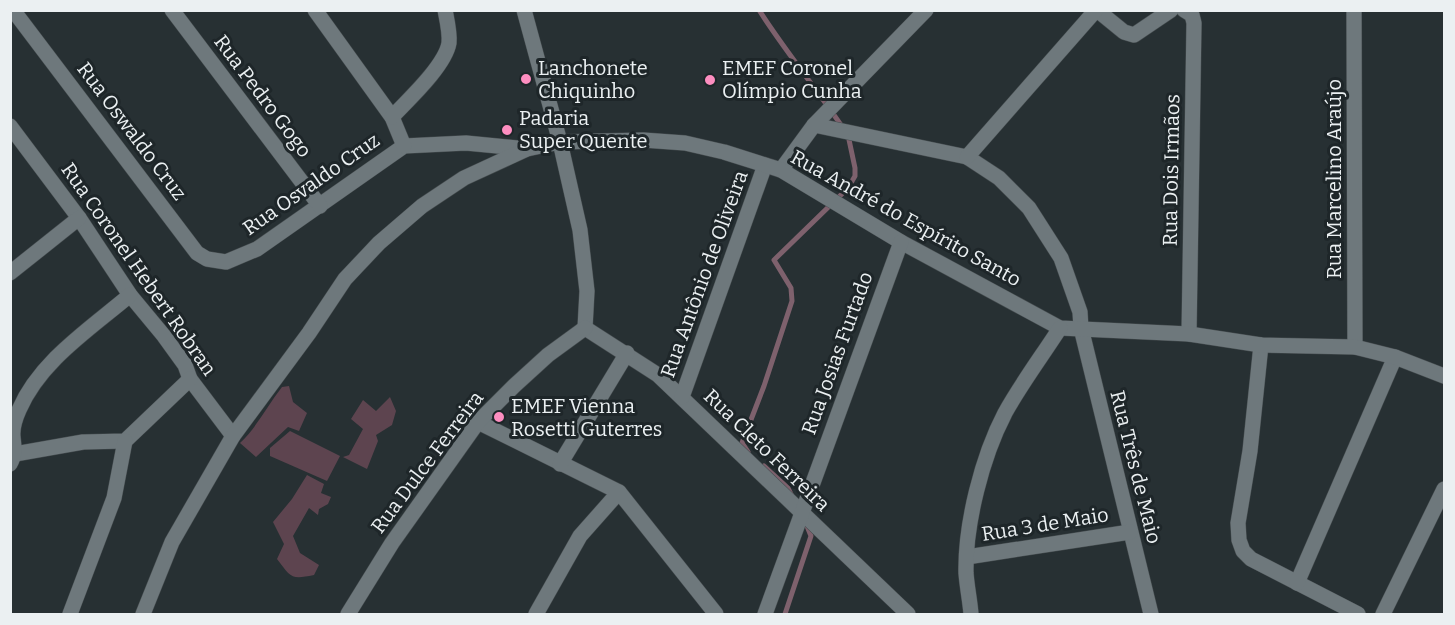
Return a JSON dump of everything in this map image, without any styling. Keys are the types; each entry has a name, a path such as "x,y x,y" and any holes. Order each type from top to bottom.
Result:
{"street":[{"name":"Rua Oswaldo Cruz","path":"13,10 197,253 207,259 226,262"},
{"name":"Rua Pedro Gogo","path":"172,10 320,206"},
{"path":"315,10 392,117 404,146"},
{"path":"392,117 424,83 449,45 445,10"},
{"path":"524,10 561,142 580,230 587,291 585,328"},
{"path":"781,170 814,125 926,10"},
{"path":"814,125 967,157 1096,10 1124,32 1134,35 1171,10"},
{"name":"Rua Dois Irmãos","path":"1184,10 1192,15 1194,23 1189,334"},
{"name":"Rua Marcelino Araújo","path":"1354,10 1355,346"},
{"name":"Rua Coronel Hebert Robran","path":"10,126 79,218 130,295 185,365 190,379 233,436"},
{"name":"Rua André do Espírito Santo","path":"143,615 172,542 233,436 309,333 345,279 379,243 422,206 464,178 527,149 561,142 643,140 685,143 724,152 781,170 901,242 1060,328 1189,334 1261,345 1355,346 1395,357 1444,376"},
{"name":"Rua Osvaldo Cruz","path":"226,262 257,249 404,146 466,143 527,149"},
{"name":"Rua Três de Maio","path":"967,157 999,178 1029,208 1061,258 1080,312 1081,328 1151,615"},
{"name":"Rua Antônio de Oliveira","path":"682,397 765,165"},
{"path":"10,273 79,218"},
{"name":"Rua Josias Furtado","path":"765,615 901,242"},
{"path":"125,441 83,442 13,459 14,426 31,387 56,357 130,295"},
{"name":"Rua Cleto Ferreira","path":"585,328 658,375 908,615"},
{"name":"Rua Dulce Ferreira","path":"348,615 392,543 478,422 548,355 585,328"},
{"path":"971,615 966,574 967,557 978,489 993,440 1011,404 1060,328"},
{"path":"1261,345 1250,451 1238,523 1239,540 1251,559 1358,615"},
{"path":"560,464 627,353"},
{"path":"1297,583 1395,357"},
{"path":"70,615 114,498 125,441 190,379"},
{"path":"478,422 619,492 716,615"},
{"path":"1383,615 1444,489"},
{"path":"536,615 580,536 619,492"},
{"name":"Rua 3 de Maio","path":"967,557 1130,532"}],"shaded area":[{"path":"289,386 293,402 307,413 299,431 288,427 256,457 240,443 252,430 282,387"},
{"path":"390,397 396,411 392,425 376,435 378,441 367,469 343,457 349,455 363,429 351,419 363,400 376,411"},
{"path":"290,431 340,456 327,481 270,456 270,448"},
{"path":"307,475 324,484 321,493 331,497 328,504 319,509 318,515 309,508 293,536 300,553 319,565 314,575 295,577 277,559 284,544 273,522 292,499"}],"waterway":[{"path":"759,10 843,128"},
{"path":"748,452 742,443 764,386 792,301 791,288 774,260 848,188 855,176 848,135"},
{"path":"764,466 788,488 792,496"},
{"path":"785,614 811,536 807,526"}],"place":[{"name":"Lanchonete Chiquinho","path":"526,79"},
{"name":"EMEF Coronel Olímpio Cunha","path":"710,80"},
{"name":"Padaria Super Quente","path":"507,130"},
{"name":"EMEF Vienna Rosetti Guterres","path":"499,417"}]}
